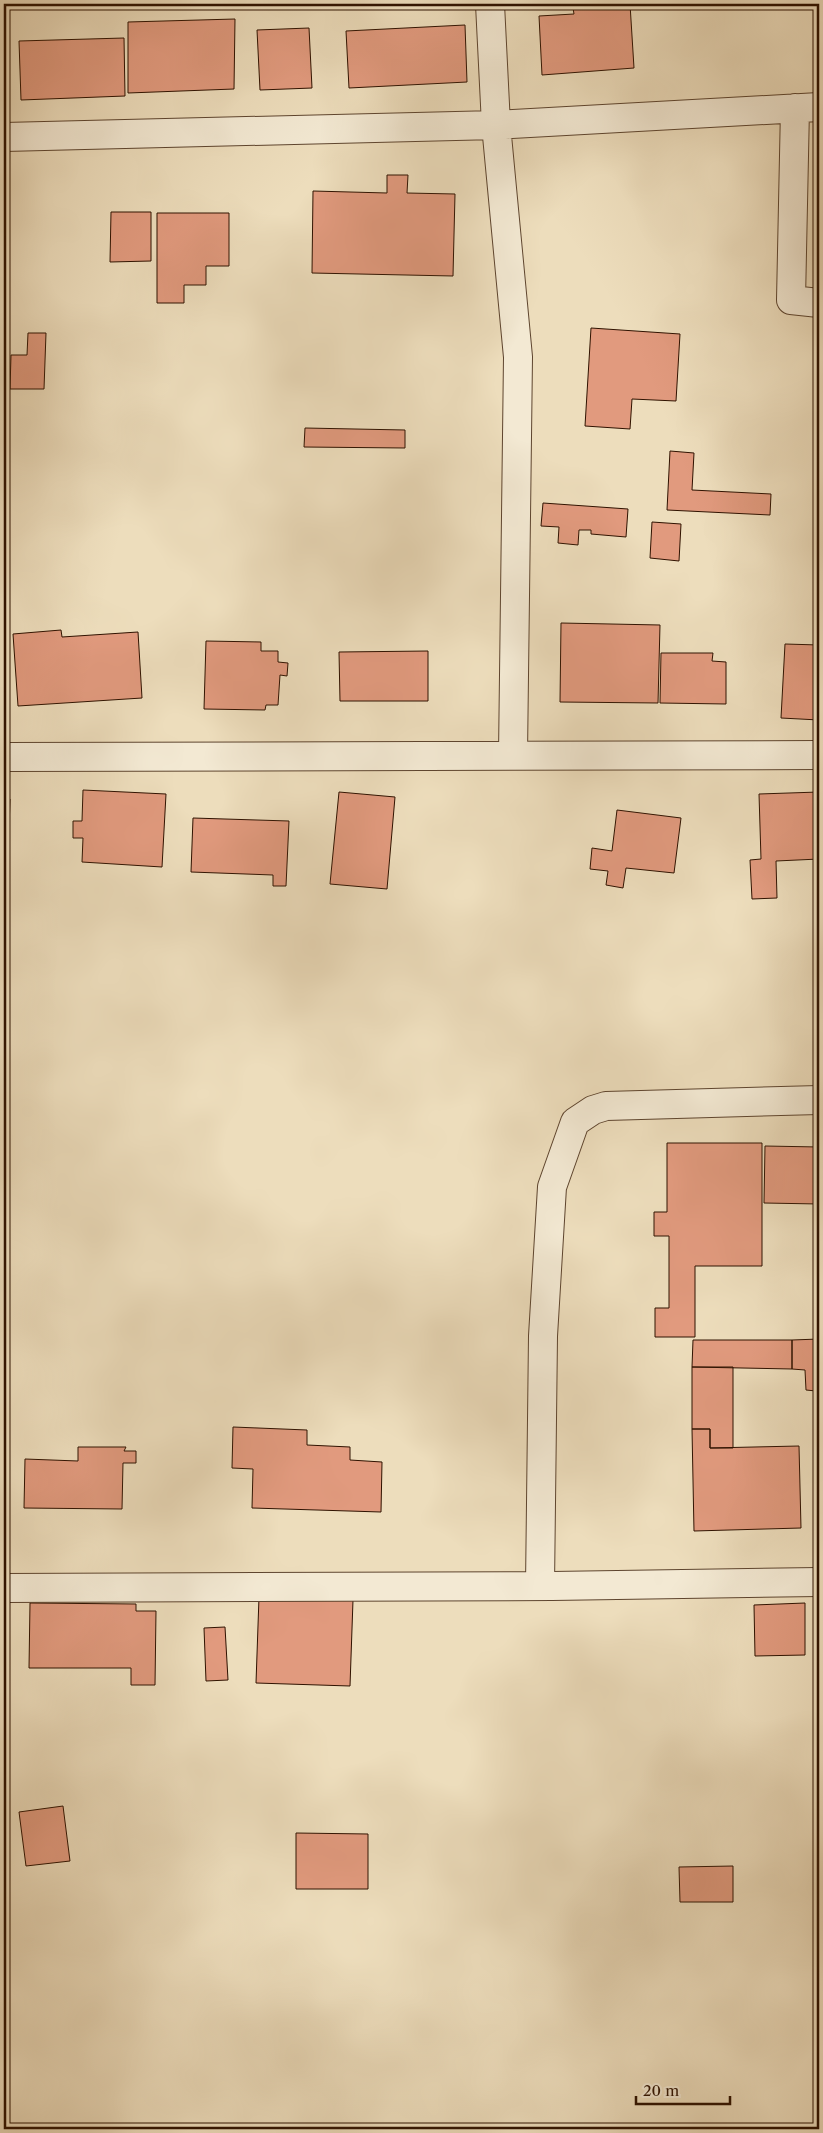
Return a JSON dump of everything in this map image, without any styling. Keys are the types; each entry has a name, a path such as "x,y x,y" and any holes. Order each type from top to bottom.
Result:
{"street":[{"path":"490,4 496,125 518,357 513,755"},
{"path":"4,137 496,125 807,107 790,300 819,303"},
{"path":"4,757 819,755"},
{"path":"540,1586 543,1336 552,1187 575,1122 592,1110 606,1106 819,1100"},
{"path":"4,1588 540,1586 819,1582"}],"building":[{"path":"630,4 634,68 542,75 539,16 574,14 573,8"},
{"path":"235,19 234,89 128,93 128,22"},
{"path":"465,25 467,82 349,88 346,31"},
{"path":"309,28 312,88 260,90 257,30"},
{"path":"124,38 125,96 21,100 19,41"},
{"path":"387,175 408,175 407,193 455,194 453,276 312,273 313,191 387,193"},
{"path":"111,212 151,212 151,261 110,262"},
{"path":"157,213 229,213 229,266 206,266 206,285 184,285 184,303 157,303"},
{"path":"591,328 680,334 676,401 632,399 630,429 585,426"},
{"path":"28,333 46,333 44,389 10,389 11,355 27,355"},
{"path":"305,428 405,430 405,448 304,447"},
{"path":"670,451 694,453 692,490 771,494 770,515 667,510"},
{"path":"543,503 628,509 626,537 591,534 591,530 579,530 578,545 558,543 559,527 541,526"},
{"path":"652,522 681,524 679,561 650,558"},
{"path":"561,623 660,625 658,703 560,702"},
{"path":"61,630 62,637 138,632 142,698 18,706 13,634"},
{"path":"206,641 261,642 261,651 278,651 278,662 288,663 287,676 280,675 278,705 266,705 265,710 204,709"},
{"path":"785,644 819,645 819,720 781,718"},
{"path":"428,651 428,701 340,701 339,652"},
{"path":"661,653 713,653 712,661 726,662 726,704 660,703"},
{"path":"83,790 166,794 162,867 82,862 83,838 73,838 73,821 82,821"},
{"path":"339,792 395,797 387,889 330,884"},
{"path":"819,792 819,859 776,861 777,898 752,899 750,860 761,859 759,794"},
{"path":"4,799 10,799 9,830 4,830"},
{"path":"617,810 681,818 674,873 626,868 623,888 606,885 608,871 590,869 592,848 612,851"},
{"path":"193,818 289,821 286,886 273,886 273,875 191,872"},
{"path":"667,1143 762,1143 762,1266 695,1266 695,1337 655,1337 655,1308 669,1308 669,1236 654,1236 654,1212 667,1212"},
{"path":"765,1146 819,1147 819,1204 764,1203"},
{"path":"819,1339 819,1415 817,1415 816,1391 806,1390 805,1370 792,1369 792,1340"},
{"path":"693,1340 792,1340 792,1369 692,1367"},
{"path":"692,1367 733,1367 733,1448 710,1448 710,1429 692,1429"},
{"path":"233,1427 307,1430 307,1445 350,1447 350,1460 382,1462 381,1512 252,1508 253,1469 232,1468"},
{"path":"692,1429 710,1429 710,1448 799,1446 801,1528 694,1531"},
{"path":"78,1447 126,1447 124,1451 136,1451 136,1463 123,1463 122,1509 24,1508 25,1459 78,1461"},
{"path":"259,1597 353,1600 350,1686 256,1683"},
{"path":"30,1603 136,1604 136,1611 156,1611 155,1685 131,1685 131,1668 29,1668"},
{"path":"805,1603 805,1655 755,1656 754,1605"},
{"path":"225,1627 228,1680 206,1681 204,1628"},
{"path":"63,1806 70,1861 26,1866 19,1812"},
{"path":"296,1833 368,1834 368,1889 296,1889"},
{"path":"733,1866 733,1902 680,1902 679,1867"}]}
